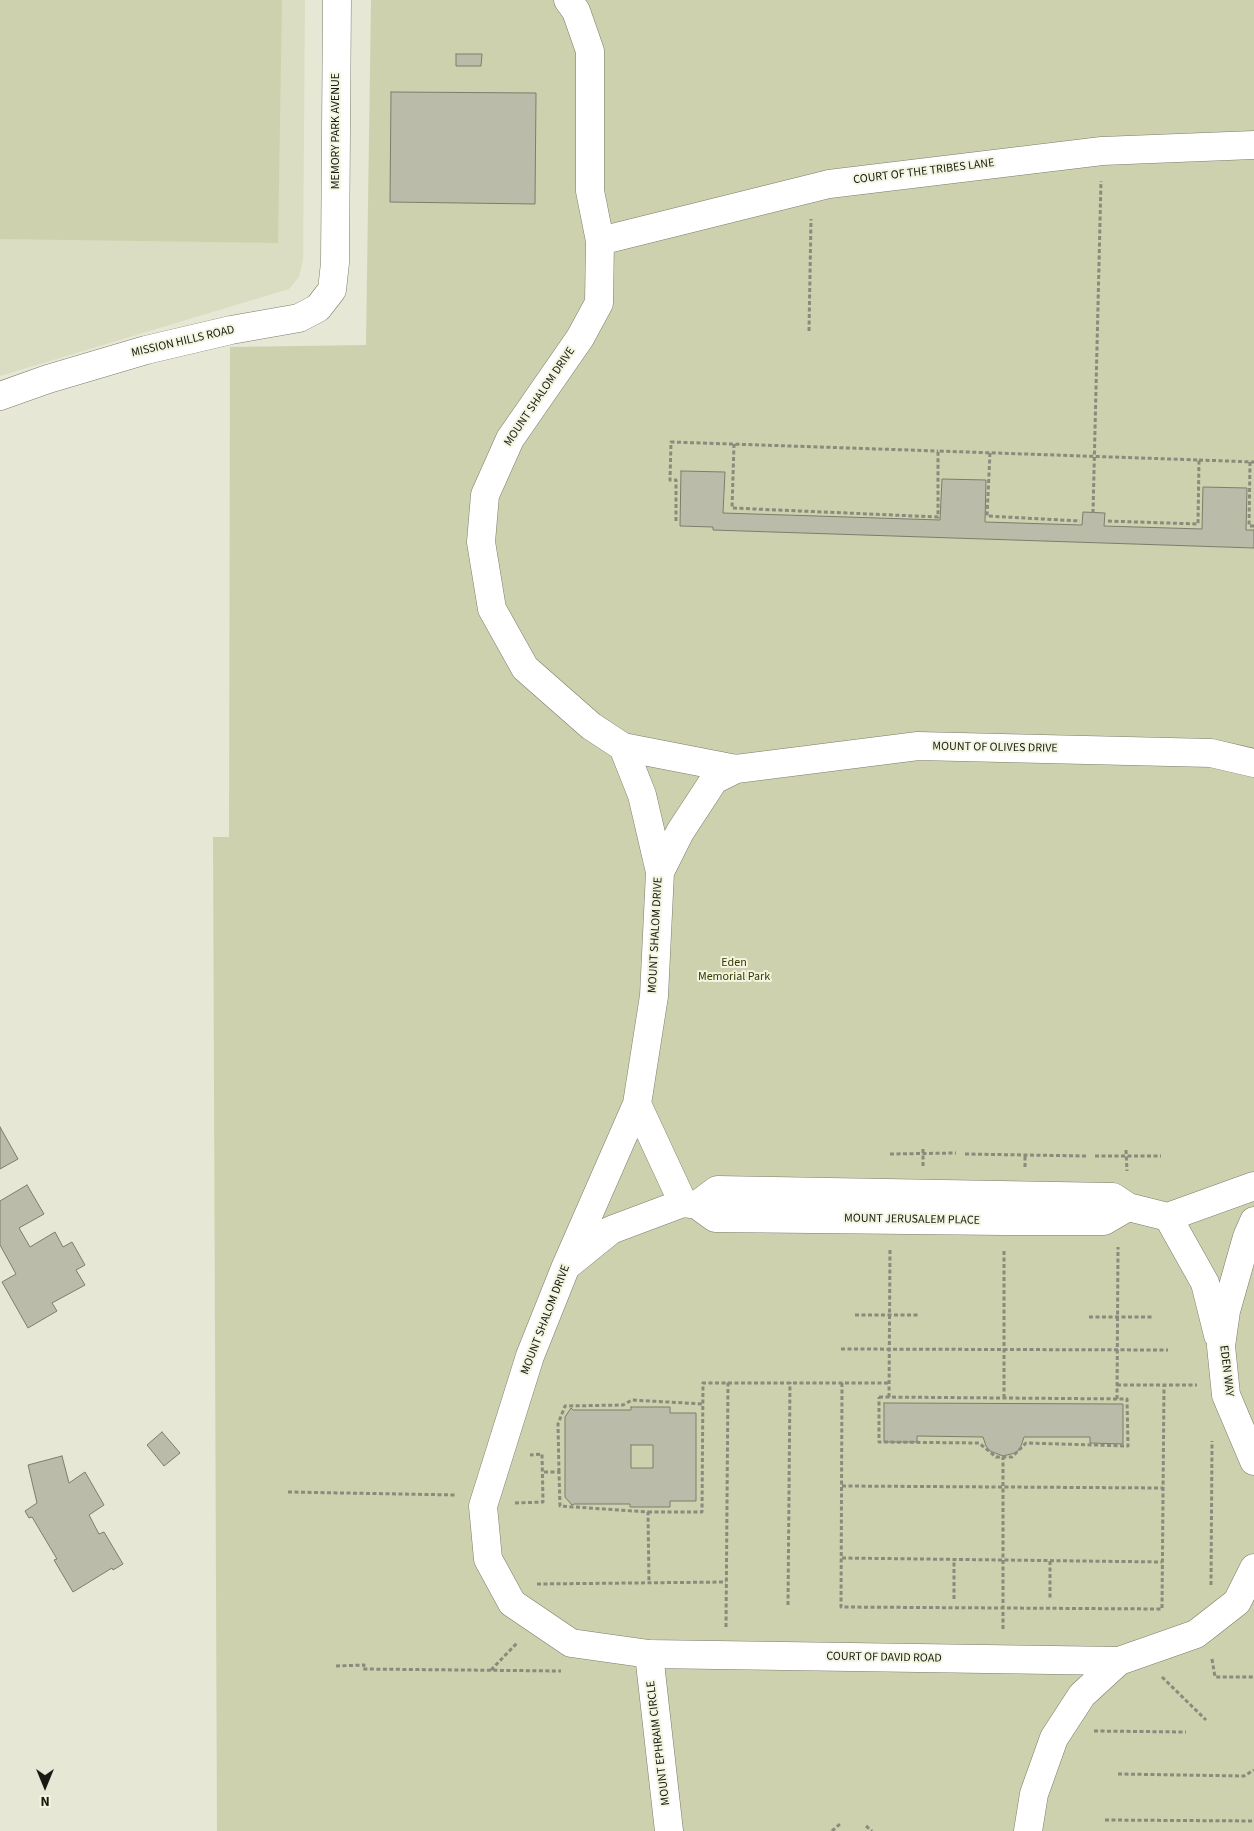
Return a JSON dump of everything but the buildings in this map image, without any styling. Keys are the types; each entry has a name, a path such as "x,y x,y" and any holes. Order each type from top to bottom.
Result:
{"street":[{"name":"MEMORY PARK AVENUE","path":"335,263 336,0"},
{"name":"MOUNT SHALOM DRIVE","path":"568,0 576,11 590,51 590,191 600,241 599,303 580,338 510,439 484,495 481,542 492,609 524,668 591,726 623,747 642,795 660,872 654,996 637,1104 566,1266 530,1356 483,1506 488,1559 512,1603 571,1643 649,1654"},
{"name":"COURT OF THE TRIBES LANE","path":"600,241 829,184 1102,151 1254,144"},
{"name":"MISSION HILLS ROAD","path":"0,396 48,379 146,350 231,330 299,318 318,308 332,290 335,263"},
{"name":"MOUNT OF OLIVES DRIVE","path":"623,747 736,769 918,746 1211,753 1254,762"},
{"name":"MOUNT OF OLIVES DRIVE","path":"660,872 680,832 714,780 736,769"},
{"path":"637,1104 690,1204"},
{"path":"1221,1346 1205,1283 1168,1217 1254,1186"},
{"name":"MOUNT JERUSALEM PLACE","path":"566,1266 611,1230 690,1204 717,1190 1113,1197 1123,1210"},
{"name":"MOUNT JERUSALEM PLACE","path":"690,1204 715,1218 1104,1221 1123,1210 1168,1217"},
{"name":"EDEN WAY","path":"1254,1221 1247,1237 1226,1311 1221,1346 1226,1395 1254,1462"},
{"path":"1028,1831 1034,1794 1054,1738 1082,1695 1129,1658 1203,1629 1237,1602 1254,1568"},
{"name":"COURT OF DAVID ROAD","path":"649,1654 1003,1660 1129,1658"},
{"name":"MOUNT EPHRAIM CIRCLE","path":"649,1654 670,1831"}],"path":[{"path":"1093,513 1102,151"},
{"path":"809,331 812,188"},
{"path":"676,521 676,480 670,480 671,442 1252,462 1248,526 1254,526"},
{"path":"734,444 732,508 938,517 938,451"},
{"path":"990,453 988,516 1080,520"},
{"path":"1107,520 1198,524 1199,460"},
{"path":"890,1154 956,1153"},
{"path":"964,1154 1086,1156"},
{"path":"1095,1156 1160,1156"},
{"path":"1117,1399 1118,1316 1123,1210"},
{"path":"890,1397 891,1220"},
{"path":"1004,1221 1004,1398"},
{"path":"855,1315 920,1315"},
{"path":"1089,1317 1153,1317"},
{"path":"841,1349 1168,1350"},
{"path":"726,1655 728,1382"},
{"path":"788,1605 790,1382"},
{"path":"703,1404 632,1400 623,1405 565,1406 558,1424 560,1506 648,1512 702,1512 703,1404 703,1383 890,1383"},
{"path":"842,1383 841,1607 1162,1609 1164,1385"},
{"path":"1117,1385 1225,1385"},
{"path":"879,1397 1004,1398 1127,1399 1128,1446 1026,1443 1012,1458 996,1458 979,1443 879,1442 879,1397"},
{"path":"1239,1424 1213,1425 1203,1629 1215,1676 1254,1676"},
{"path":"499,1456 542,1454 544,1472 543,1502 514,1503 515,1510"},
{"path":"1003,1458 1003,1660"},
{"path":"544,1472 559,1472"},
{"path":"842,1486 1163,1488"},
{"path":"288,1492 487,1495"},
{"path":"648,1512 649,1583"},
{"path":"842,1558 1162,1562"},
{"path":"954,1560 954,1599"},
{"path":"1050,1561 1050,1599"},
{"path":"503,1586 726,1582"},
{"path":"491,1670 538,1620"},
{"path":"1129,1658 1206,1720"},
{"path":"336,1666 364,1666 363,1670 566,1671"},
{"path":"1059,1730 1186,1732"},
{"path":"1118,1774 1244,1776 1254,1770"},
{"path":"1106,1820 1254,1822"},
{"path":"832,1831 840,1824"},
{"path":"866,1826 872,1831"}],"shaded area":[{"path":"0,0 305,0 303,260 299,277 289,289 0,376"}],"green space":[{"path":"0,0 282,0 278,243 0,239"},
{"name":"Eden Memorial Park","path":"371,0 1254,0 1254,1831 217,1831 213,837 229,837 230,347 366,345"}]}
